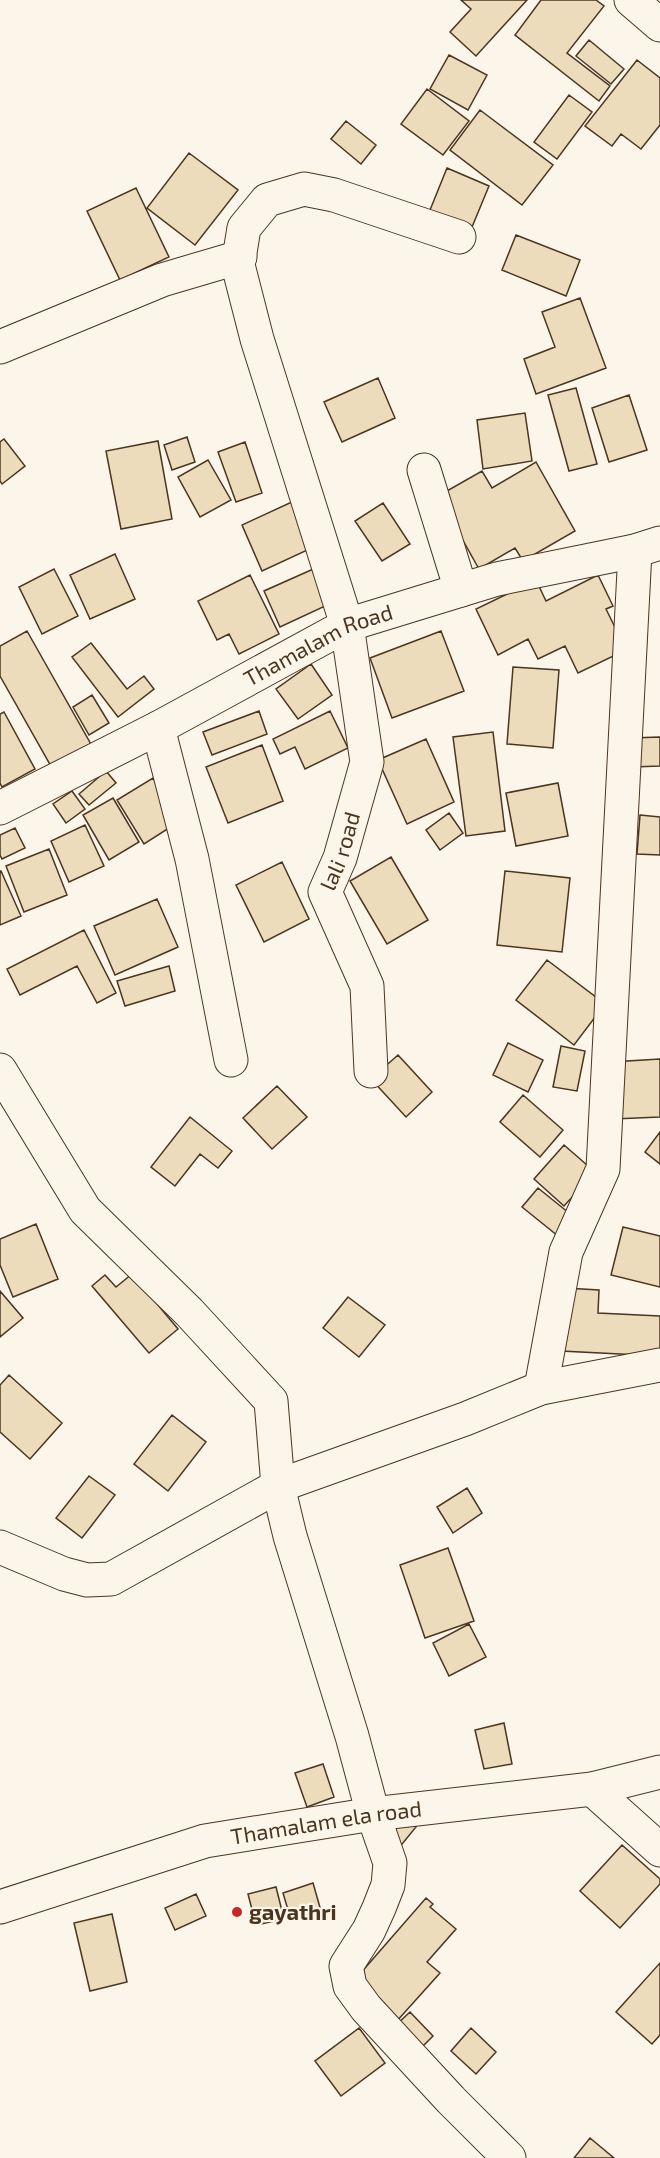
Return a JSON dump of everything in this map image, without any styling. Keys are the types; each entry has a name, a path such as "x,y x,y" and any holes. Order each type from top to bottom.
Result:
{"street":[{"path":"631,0 660,24"},
{"name":"lali road","path":"371,1071 367,986 325,892 340,858 367,762 347,625 256,339 238,265 244,228 267,200 304,189 334,195 459,237"},
{"path":"0,347 162,280 240,257"},
{"path":"424,470 461,590"},
{"path":"541,1388 566,1252 603,1169 647,547"},
{"name":"Thamalam Road","path":"0,808 158,728 347,625 496,579 647,547"},
{"path":"158,728 192,859 231,1060"},
{"path":"0,1070 85,1210 189,1312 271,1401 278,1486 290,1536 352,1736 373,1814 390,1863 388,1885 369,1930 346,1966 350,1986 394,2040 509,2158"},
{"path":"0,1547 64,1574 87,1580 111,1579 278,1486 465,1419 541,1388 660,1365"},
{"name":"Thamalam ela road","path":"0,1906 205,1841 373,1814 592,1789 660,1772"},
{"path":"592,1789 660,1850"}],"building":[{"path":"461,0 527,0 476,56 450,32 471,9"},
{"path":"541,0 596,0 604,6 567,53 610,86 599,101 515,35"},
{"path":"589,40 624,69 611,84 576,56"},
{"path":"449,55 487,75 468,110 430,89"},
{"path":"637,60 660,78 660,125 641,149 621,134 612,146 585,126"},
{"path":"427,89 469,121 443,155 401,124"},
{"path":"569,95 592,112 557,159 534,142"},
{"path":"480,110 553,165 522,205 450,150"},
{"path":"346,121 376,145 361,164 331,139"},
{"path":"189,153 238,190 195,245 147,208"},
{"path":"447,168 489,186 472,227 430,210"},
{"path":"136,188 169,257 120,280 87,211"},
{"path":"516,235 580,260 566,296 502,270"},
{"path":"580,298 606,368 536,394 524,359 555,347 542,312"},
{"path":"378,378 395,418 342,442 324,402"},
{"path":"576,388 597,464 569,471 548,395"},
{"path":"629,395 647,450 609,462 592,408"},
{"path":"525,413 532,461 483,469 477,420"},
{"path":"187,437 195,462 172,470 164,445"},
{"path":"4,439 25,466 2,484 0,481 0,442"},
{"path":"158,441 172,519 121,529 106,451"},
{"path":"245,442 262,493 236,502 218,452"},
{"path":"208,460 231,500 200,517 178,477"},
{"path":"536,462 575,531 523,561 515,548 479,569 438,496 482,471 492,488"},
{"path":"294,501 314,547 262,571 242,525"},
{"path":"383,503 410,544 382,561 355,521"},
{"path":"115,554 135,599 90,619 70,575"},
{"path":"320,566 336,601 280,627 264,591"},
{"path":"54,569 78,616 42,634 19,587"},
{"path":"250,575 279,634 239,654 229,634 217,640 198,601"},
{"path":"598,575 613,606 606,609 626,650 578,673 565,646 538,659 528,639 498,655 476,609 536,580 546,601"},
{"path":"27,631 92,746 52,768 0,676 0,646"},
{"path":"441,631 464,691 392,718 370,658"},
{"path":"91,643 127,689 144,676 154,689 118,717 72,657"},
{"path":"311,664 332,695 298,719 276,689"},
{"path":"513,667 559,670 553,748 507,744"},
{"path":"92,695 109,723 89,735 73,707"},
{"path":"259,711 267,734 212,755 203,732"},
{"path":"330,711 348,748 305,769 295,747 280,754 273,739"},
{"path":"4,712 35,769 2,787 0,783 0,714"},
{"path":"493,732 505,831 466,836 453,737"},
{"path":"660,737 660,766 633,767 631,738"},
{"path":"426,739 454,802 407,824 378,760"},
{"path":"262,745 283,801 228,823 206,767"},
{"path":"106,771 116,783 89,805 79,794"},
{"path":"153,778 180,821 144,844 117,800"},
{"path":"558,783 568,836 516,846 506,793"},
{"path":"72,791 85,809 66,823 53,804"},
{"path":"113,798 139,842 109,860 83,815"},
{"path":"449,813 463,833 440,850 426,830"},
{"path":"640,815 660,817 660,855 637,854"},
{"path":"85,825 104,866 69,882 51,841"},
{"path":"15,828 25,848 2,859 0,835"},
{"path":"49,849 67,895 24,912 6,866"},
{"path":"391,857 428,920 387,944 350,881"},
{"path":"282,862 309,919 264,942 236,885"},
{"path":"0,871 21,916 0,925"},
{"path":"505,871 570,878 562,952 497,945"},
{"path":"157,899 178,947 115,975 94,926"},
{"path":"84,930 116,993 97,1003 77,966 20,995 7,969"},
{"path":"547,960 605,1004 574,1045 516,1000"},
{"path":"169,966 175,991 125,1006 117,981"},
{"path":"508,1043 543,1060 528,1092 493,1075"},
{"path":"561,1046 585,1051 577,1091 553,1087"},
{"path":"398,1055 432,1092 406,1117 371,1079"},
{"path":"660,1059 660,1117 614,1119 611,1062"},
{"path":"277,1086 307,1117 272,1149 243,1118"},
{"path":"523,1095 563,1130 540,1157 500,1122"},
{"path":"190,1117 232,1151 218,1168 200,1154 175,1186 151,1167"},
{"path":"660,1132 660,1164 645,1152"},
{"path":"564,1145 595,1172 564,1206 534,1179"},
{"path":"538,1188 574,1217 558,1236 522,1207"},
{"path":"36,1224 58,1279 13,1297 0,1265 0,1239"},
{"path":"623,1227 660,1236 660,1287 611,1275"},
{"path":"132,1274 178,1329 149,1353 92,1286 105,1275 116,1287"},
{"path":"565,1288 599,1290 598,1313 660,1316 660,1356 561,1351"},
{"path":"0,1291 23,1318 0,1337"},
{"path":"348,1297 385,1325 359,1357 323,1328"},
{"path":"9,1375 62,1423 30,1459 0,1432 0,1385"},
{"path":"172,1415 206,1442 168,1491 134,1464"},
{"path":"89,1476 115,1495 82,1538 56,1518"},
{"path":"467,1488 482,1513 453,1533 437,1507"},
{"path":"448,1548 474,1621 425,1638 400,1565"},
{"path":"469,1624 486,1657 449,1676 433,1643"},
{"path":"504,1723 512,1764 484,1769 475,1730"},
{"path":"323,1764 334,1797 307,1807 295,1773"},
{"path":"401,1816 416,1827 398,1849 384,1838"},
{"path":"622,1845 660,1879 660,1884 620,1928 580,1891"},
{"path":"313,1883 321,1911 291,1920 283,1893"},
{"path":"276,1887 284,1919 256,1925 248,1894"},
{"path":"196,1894 206,1916 175,1930 165,1908"},
{"path":"426,1898 433,1904 430,1907 456,1929 427,1962 440,1973 396,2022 352,1983"},
{"path":"112,1914 127,1982 90,1991 74,1923"},
{"path":"660,1963 660,2035 652,2044 616,2012"},
{"path":"410,2012 433,2036 419,2050 396,2025"},
{"path":"359,2028 385,2063 341,2096 315,2061"},
{"path":"471,2028 496,2052 476,2074 451,2051"},
{"path":"590,2138 614,2158 574,2158"}],"place":[{"name":"gayathri","path":"237,1912"}]}
